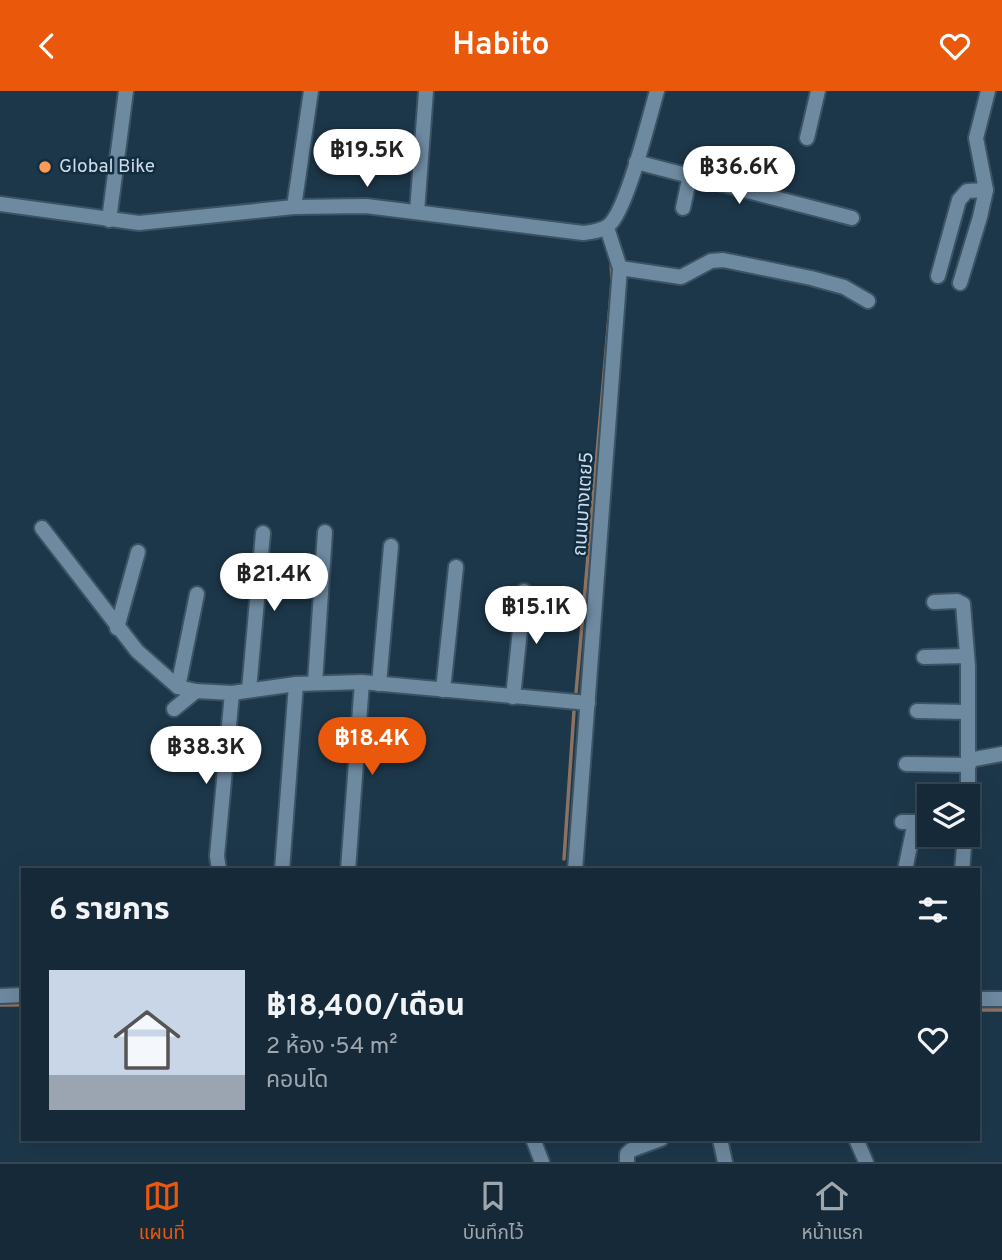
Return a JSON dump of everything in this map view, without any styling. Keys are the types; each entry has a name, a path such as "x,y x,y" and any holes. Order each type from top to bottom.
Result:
{"street":[{"path":"108,220 126,91"},
{"path":"293,207 311,91"},
{"path":"417,212 426,91"},
{"path":"0,204 139,223 293,207 366,206 583,233 607,228 616,218 626,194 657,91"},
{"path":"807,138 818,91"},
{"path":"960,282 986,190 976,138 988,91"},
{"path":"635,162 852,218"},
{"path":"683,208 690,175"},
{"path":"938,276 959,199 967,191 986,190"},
{"name":"ถนนบางเตย5","path":"570,868 588,703 620,268 607,228"},
{"path":"620,268 681,277 711,261 734,262 844,287 868,301"},
{"path":"42,528 137,652 178,687 232,693 296,684 362,682 588,703"},
{"path":"315,683 326,532"},
{"path":"249,690 263,533"},
{"path":"379,684 391,546"},
{"path":"117,628 138,552"},
{"path":"443,690 456,567"},
{"path":"513,697 524,591"},
{"path":"178,687 197,594"},
{"path":"934,602 957,601 963,604 967,656 968,784"},
{"path":"924,657 967,656"},
{"path":"348,868 362,682"},
{"path":"282,868 296,684"},
{"path":"174,709 196,691"},
{"path":"219,868 217,856 232,693"},
{"path":"917,711 968,712"},
{"path":"906,764 969,762 1002,754"},
{"path":"905,868 916,822"},
{"path":"962,868 964,847"},
{"path":"0,996 21,995"},
{"path":"980,999 1002,999"},
{"path":"534,1141 542,1162"},
{"path":"627,1162 627,1154 631,1150 656,1141"},
{"path":"720,1141 725,1162"},
{"path":"857,1141 866,1162"}],"waterway":[{"path":"576,693 612,283 611,259"},
{"path":"564,859 574,711"},
{"path":"0,1005 21,1005"},
{"path":"980,1010 1002,1010"}],"place":[{"name":"Global Bike","path":"45,167"}]}
